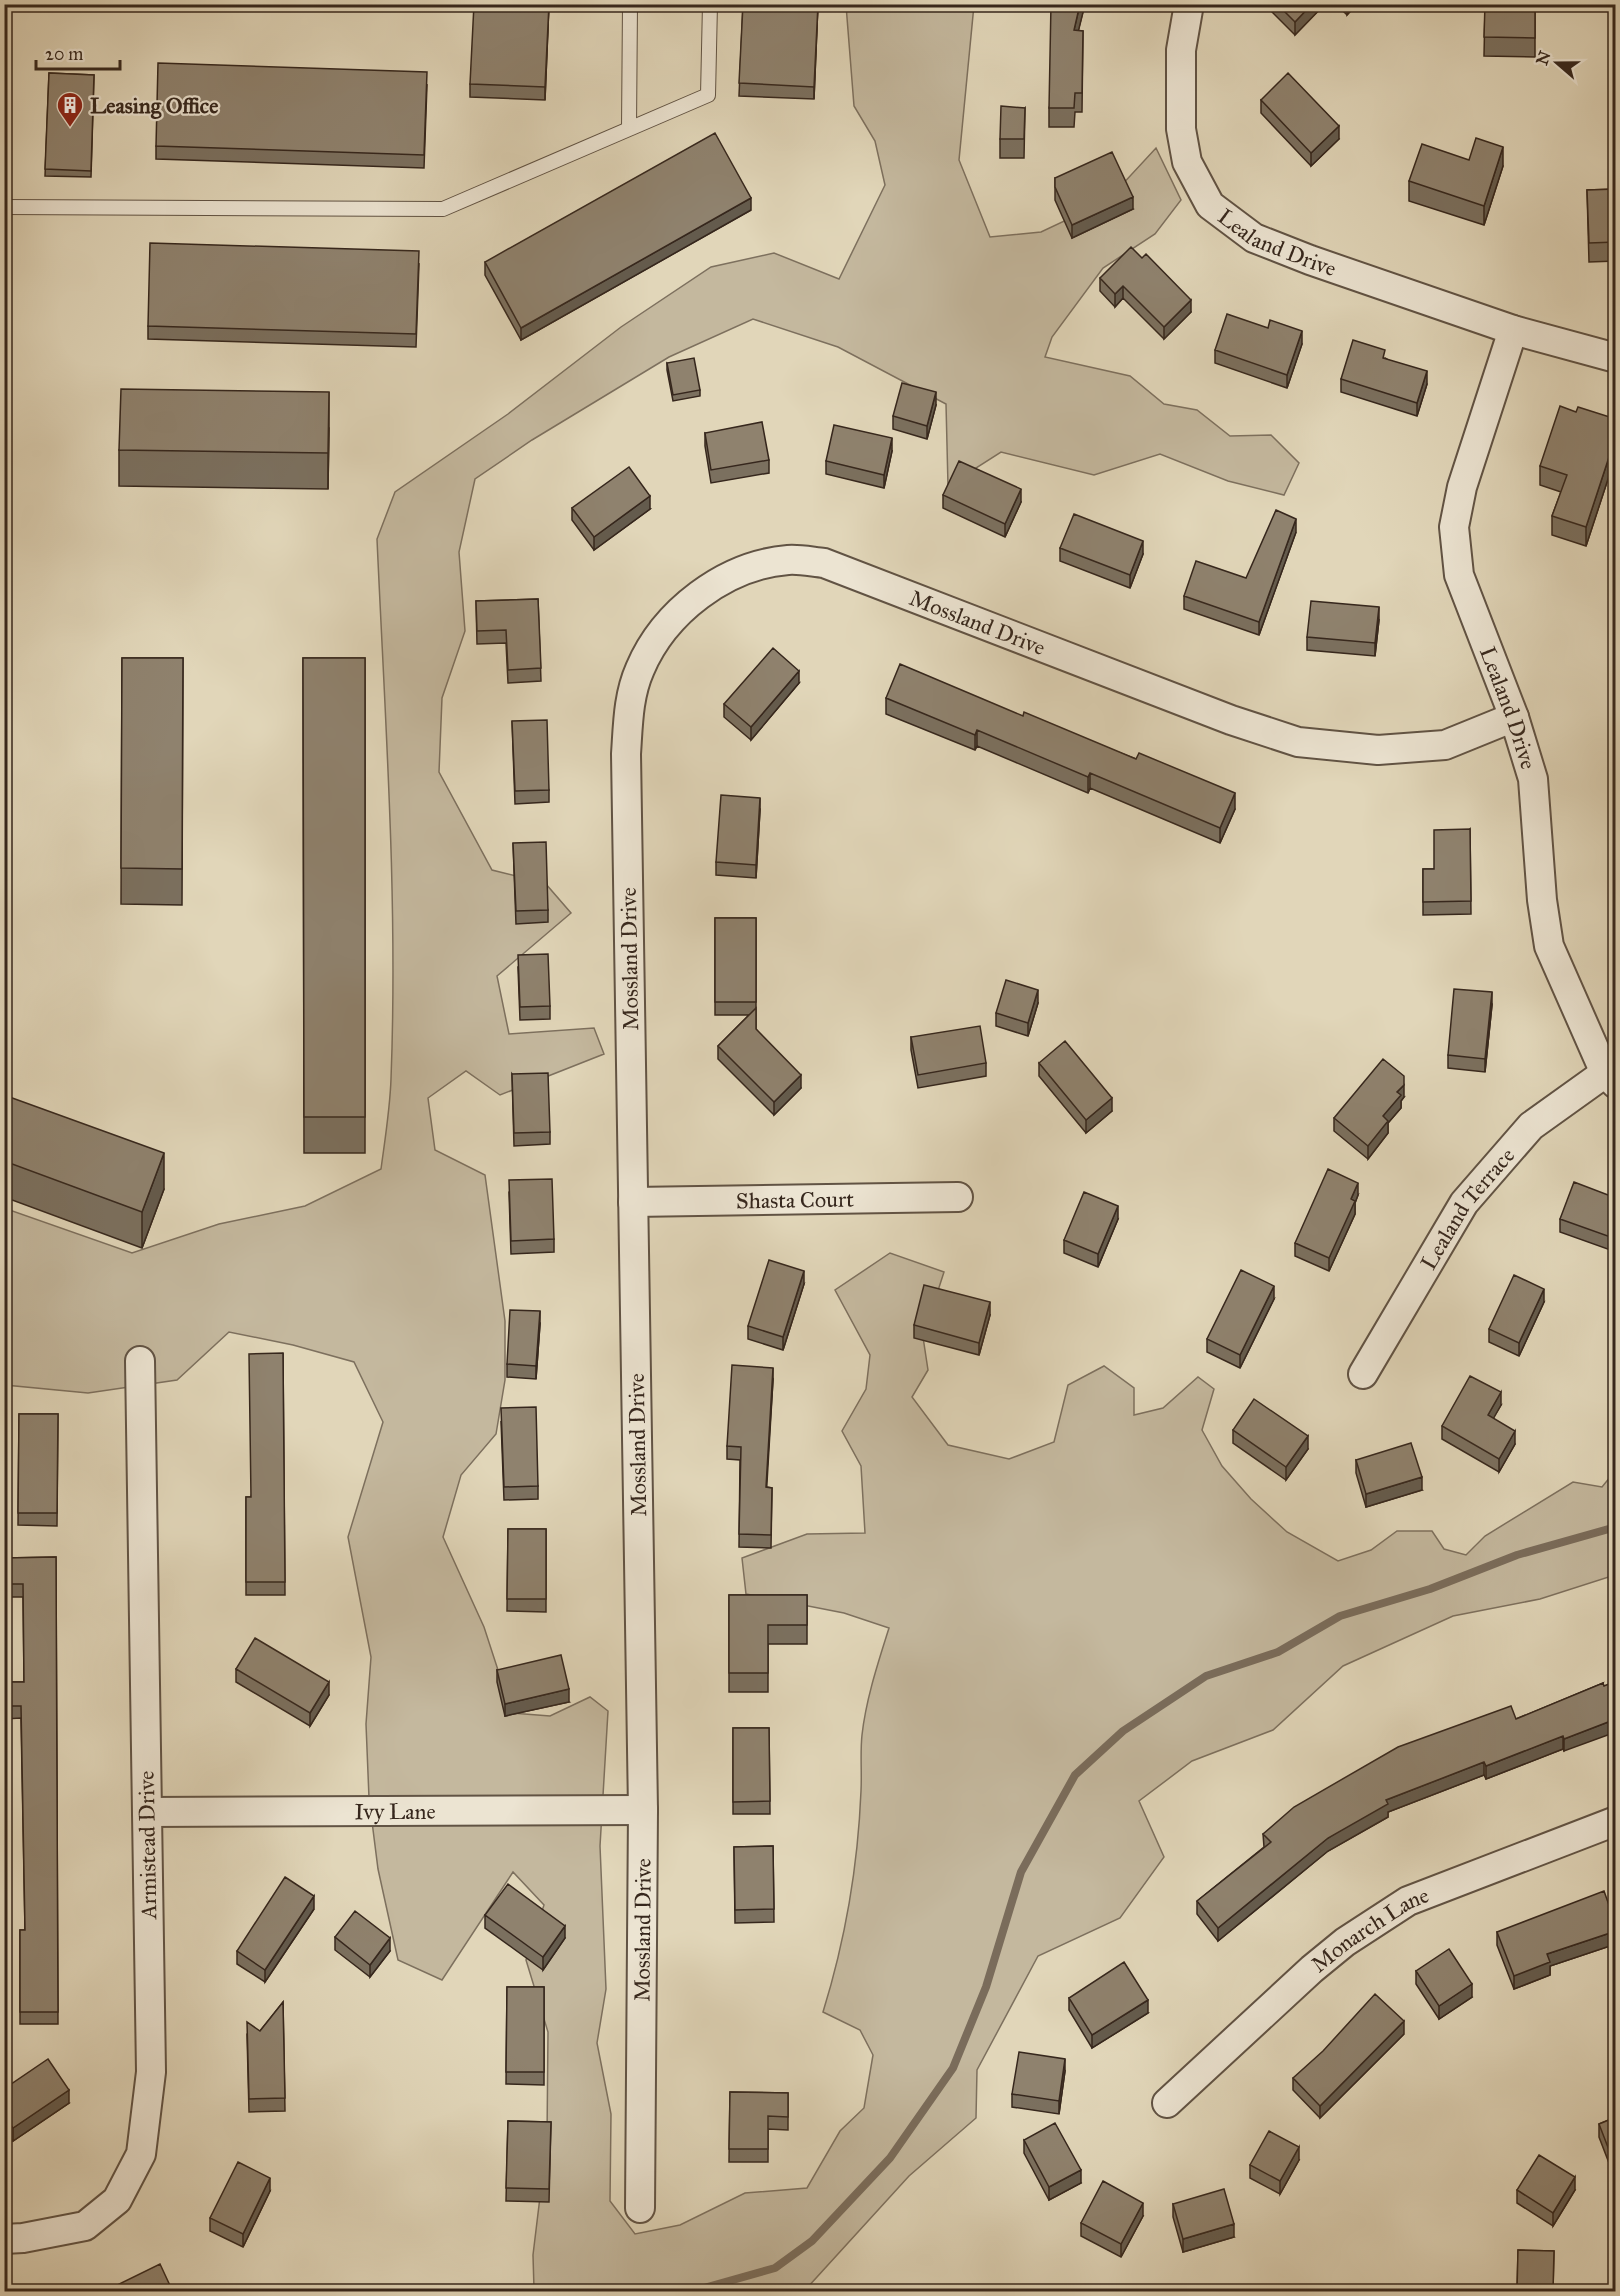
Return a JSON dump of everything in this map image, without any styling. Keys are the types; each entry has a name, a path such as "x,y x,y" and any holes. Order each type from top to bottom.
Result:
{"street":[{"name":"Lealand Drive","path":"1189,4 1181,50 1180,129 1187,162 1210,205 1254,238 1513,330 1616,358"},
{"name":"Lealand Drive","path":"1513,330 1462,487 1454,527 1459,575 1514,717 1533,779 1542,900 1549,946 1610,1078"},
{"name":"Mossland Drive","path":"640,2208 643,1810 626,754 629,707 640,669 665,624 700,593 740,572 788,560 824,563 1220,716 1298,742 1378,750 1445,745 1514,717"},
{"name":"Lealand Terrace","path":"1363,1374 1464,1203 1531,1126 1610,1078"},
{"name":"Shasta Court","path":"633,1202 958,1197"},
{"name":"Armistead Drive","path":"4,2239 23,2238 85,2226 117,2200 141,2154 151,2072 140,1361"},
{"name":"Ivy Lane","path":"147,1812 643,1810"},
{"name":"Monarch Lane","path":"1167,2103 1312,1969 1345,1942 1408,1901 1616,1821"}],"lane":[{"path":"628,128 630,4"},
{"path":"4,207 443,209 708,95 710,4"}],"shaded area":[{"path":"846,5 974,5 959,160 990,237 1041,232 1107,201 1156,148 1181,200 1155,234 1103,268 1052,337 1045,357 1130,376 1164,404 1197,410 1230,436 1271,435 1299,463 1284,495 1228,481 1160,454 1094,475 1001,452 948,486 946,404 838,347 753,319 669,357 532,440 475,479 459,552 465,631 442,698 439,772 492,870 545,883 571,913 497,976 509,1034 594,1028 604,1054 500,1095 466,1071 428,1098 435,1150 485,1175 505,1321 505,1380 496,1434 461,1475 443,1537 484,1627 512,1713 550,1716 590,1697 608,1711 600,1846 606,1989 597,2043 611,2114 610,2201 635,2234 680,2225 745,2193 807,2188 840,2131 864,2108 873,2055 860,2030 823,2012 844,1930 857,1847 861,1742 866,1708 889,1628 844,1613 746,1594 742,1558 807,1534 865,1533 861,1466 842,1431 866,1389 870,1355 835,1290 890,1253 944,1272 923,1337 928,1370 912,1397 948,1445 1009,1459 1054,1442 1068,1385 1104,1366 1134,1388 1134,1415 1163,1408 1198,1377 1214,1389 1202,1430 1222,1466 1251,1499 1287,1532 1338,1561 1371,1550 1397,1531 1432,1531 1444,1549 1466,1555 1485,1536 1573,1482 1602,1487 1615,1471 1615,1575 1540,1599 1453,1616 1343,1666 1273,1730 1192,1761 1139,1801 1164,1857 1120,1918 1038,1956 977,2070 976,2118 909,2176 807,2288 808,2291 521,2291 534,2289 533,2255 547,2139 548,2032 526,1960 544,1905 513,1872 442,1980 398,1960 378,1869 369,1798 366,1724 371,1657 348,1537 383,1422 354,1362 293,1345 229,1332 177,1380 88,1393 5,1385 4,1208 132,1253 219,1224 305,1206 381,1169 390,1090 393,944 390,809 377,539 395,492 508,414 621,327 711,267 774,253 839,279 885,185 875,141 854,106"}],"building":[{"path":"474,4 549,4 545,87 470,84"},
{"path":"743,4 818,4 814,87 739,83"},
{"path":"1051,4 1080,4 1074,30 1083,31 1082,93 1075,93 1074,108 1049,108"},
{"path":"1277,4 1312,4 1295,22"},
{"path":"1485,4 1535,6 1535,38 1484,37"},
{"path":"158,63 427,72 424,155 156,146"},
{"name":"Leasing Office","path":"49,73 94,75 91,171 45,169"},
{"path":"1288,73 1339,126 1311,153 1261,100"},
{"path":"1001,106 1025,108 1024,139 1000,139"},
{"path":"715,133 751,198 521,328 485,262"},
{"path":"1476,138 1503,147 1484,206 1409,181 1422,144 1469,160"},
{"path":"1112,152 1133,197 1072,225 1055,187 1055,178"},
{"path":"1616,189 1616,242 1589,243 1587,190"},
{"path":"150,243 419,251 416,334 148,326"},
{"path":"1131,247 1142,258 1146,254 1191,300 1164,327 1123,286 1115,294 1100,278"},
{"path":"1227,314 1268,328 1270,320 1302,331 1287,375 1215,350"},
{"path":"1353,340 1385,350 1383,358 1427,371 1417,403 1341,379"},
{"path":"694,358 700,390 673,395 667,363"},
{"path":"902,383 936,392 927,426 893,416"},
{"path":"121,389 329,392 328,453 119,450"},
{"path":"1560,406 1576,412 1578,407 1616,419 1616,460 1609,457 1586,527 1552,516 1567,475 1540,466"},
{"path":"762,422 769,460 711,470 705,433"},
{"path":"834,425 892,438 884,475 826,461"},
{"path":"959,461 1021,489 1005,524 943,495"},
{"path":"629,467 650,496 594,537 572,508"},
{"path":"1276,510 1296,519 1259,622 1184,596 1196,561 1246,578"},
{"path":"1074,514 1143,541 1130,575 1060,548"},
{"path":"538,599 541,668 508,670 506,630 477,631 476,601"},
{"path":"1311,601 1379,607 1375,643 1307,637"},
{"path":"773,648 799,671 751,727 724,704"},
{"path":"122,658 183,658 182,869 121,868"},
{"path":"303,658 365,658 365,1117 304,1117"},
{"path":"900,664 1023,716 1024,712 1136,759 1139,753 1235,793 1220,828 1090,773 1088,777 977,730 975,735 886,698"},
{"path":"547,720 549,790 515,791 512,721"},
{"path":"1615,736 1616,858 1609,858"},
{"path":"721,795 760,798 756,865 716,862"},
{"path":"1470,829 1471,901 1423,902 1423,869 1434,869 1434,830"},
{"path":"546,842 548,910 516,911 513,843"},
{"path":"715,918 756,918 756,1002 715,1002"},
{"path":"548,954 550,1006 520,1007 518,955"},
{"path":"1006,980 1038,990 1028,1023 996,1013"},
{"path":"1454,989 1492,992 1485,1059 1448,1055"},
{"path":"756,1008 756,1029 801,1075 774,1102 718,1046"},
{"path":"980,1026 986,1063 918,1075 911,1037"},
{"path":"1065,1041 1112,1098 1086,1120 1039,1063"},
{"path":"1383,1059 1404,1076 1404,1085 1397,1092 1401,1095 1383,1116 1388,1121 1368,1146 1334,1118"},
{"path":"548,1073 550,1132 514,1133 512,1074"},
{"path":"4,1095 164,1153 142,1212 4,1161"},
{"path":"1328,1169 1358,1183 1351,1199 1355,1201 1329,1258 1295,1243"},
{"path":"552,1179 554,1239 511,1241 509,1180"},
{"path":"1574,1182 1616,1198 1616,1239 1560,1219"},
{"path":"1084,1192 1118,1206 1098,1254 1064,1240"},
{"path":"769,1260 804,1271 783,1337 748,1326"},
{"path":"1241,1270 1274,1286 1240,1355 1207,1339"},
{"path":"1514,1275 1544,1289 1519,1343 1489,1329"},
{"path":"924,1285 990,1302 979,1343 914,1325"},
{"path":"510,1310 540,1311 536,1366 507,1364"},
{"path":"283,1353 285,1582 246,1582 246,1497 251,1497 249,1354"},
{"path":"732,1365 773,1368 766,1487 772,1488 771,1535 739,1534 741,1447 727,1446"},
{"path":"1470,1376 1501,1392 1488,1415 1515,1431 1499,1459 1442,1426"},
{"path":"1254,1399 1308,1436 1286,1467 1233,1430"},
{"path":"536,1407 538,1486 504,1487 501,1408"},
{"path":"19,1414 58,1414 57,1513 18,1513"},
{"path":"1411,1443 1422,1477 1366,1494 1356,1460"},
{"path":"508,1529 546,1529 546,1599 507,1599"},
{"path":"56,1557 58,2012 20,2012 20,1930 25,1930 21,1706 4,1706 4,1682 24,1682 23,1584 4,1584 4,1558"},
{"path":"729,1595 807,1595 807,1625 768,1625 768,1673 729,1673"},
{"path":"255,1638 329,1682 310,1713 236,1669"},
{"path":"561,1655 569,1689 505,1704 497,1670"},
{"path":"1616,1681 1616,1719 1564,1739 1563,1736 1486,1766 1484,1762 1386,1800 1388,1804 1328,1838 1218,1928 1197,1901 1271,1842 1263,1834 1294,1807 1398,1747 1511,1706 1516,1719 1603,1683 1604,1686"},
{"path":"733,1728 769,1728 770,1801 733,1802"},
{"path":"773,1846 774,1909 735,1910 734,1847"},
{"path":"285,1877 314,1896 265,1970 237,1951"},
{"path":"508,1884 565,1926 543,1957 485,1915"},
{"path":"1604,1891 1616,1931 1547,1954 1550,1962 1514,1976 1497,1932"},
{"path":"355,1911 390,1938 370,1965 335,1937"},
{"path":"1449,1949 1472,1984 1439,2006 1416,1971"},
{"path":"1124,1962 1148,2000 1092,2035 1069,1998"},
{"path":"507,1987 544,1987 544,2072 506,2072"},
{"path":"1375,1994 1404,2021 1320,2106 1293,2078 1323,2051"},
{"path":"283,2002 285,2098 249,2099 247,2022 260,2031"},
{"path":"1019,2052 1065,2059 1059,2101 1012,2094"},
{"path":"48,2059 69,2090 13,2128 4,2116 4,2089"},
{"path":"730,2092 788,2093 788,2117 768,2116 768,2149 729,2149"},
{"path":"1616,2117 1616,2162 1614,2163 1599,2124"},
{"path":"508,2121 551,2122 549,2189 506,2188"},
{"path":"1055,2123 1081,2170 1049,2187 1024,2140"},
{"path":"1269,2131 1299,2147 1280,2181 1250,2165"},
{"path":"1539,2155 1575,2177 1553,2213 1517,2190"},
{"path":"238,2162 270,2178 243,2234 210,2218"},
{"path":"1103,2181 1143,2203 1121,2244 1081,2223"},
{"path":"1224,2189 1234,2224 1183,2239 1173,2204"},
{"path":"1518,2250 1554,2251 1553,2291 1517,2290"},
{"path":"160,2264 173,2292 103,2292"}],"waterway":[{"path":"690,2292 775,2268 812,2241 890,2158 953,2068 986,1987 1021,1872 1075,1775 1123,1731 1206,1676 1278,1652 1340,1616 1430,1589 1517,1555 1616,1527"}],"place":[{"name":"Leasing Office","path":"70,128"}]}
